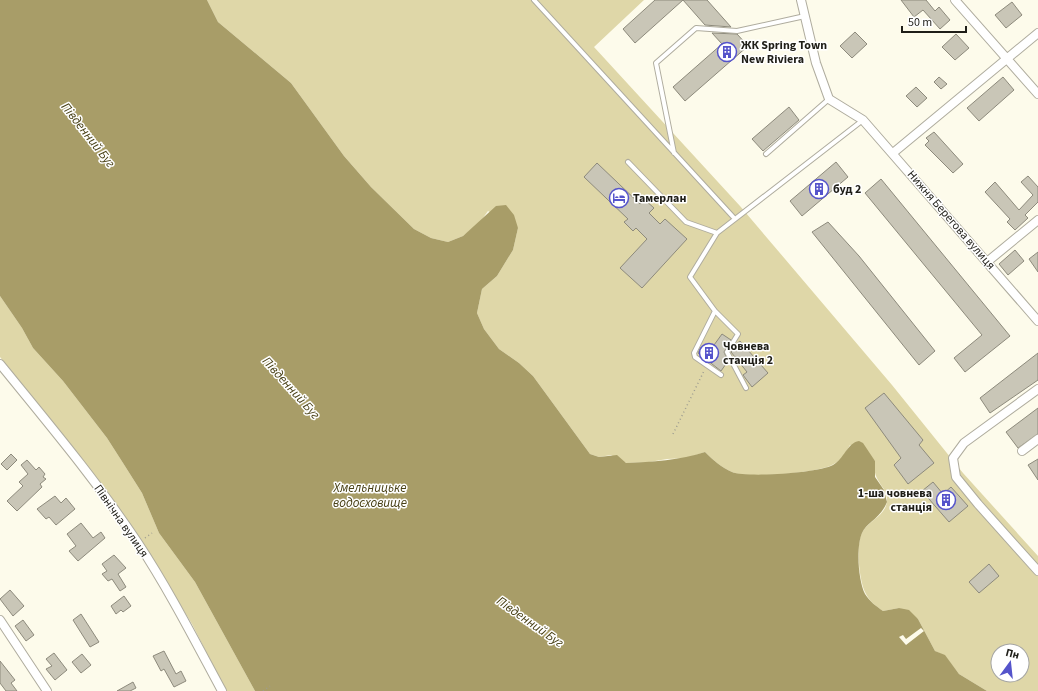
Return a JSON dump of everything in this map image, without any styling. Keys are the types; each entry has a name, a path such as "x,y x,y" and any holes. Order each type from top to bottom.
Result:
{"street":[{"path":"801,0 816,63 830,99"},
{"path":"955,0 1008,58 1038,94"},
{"path":"893,153 1038,33"},
{"name":"Нижня Берегова вулиця","path":"830,99 863,120 1038,321"},
{"path":"987,262 1038,220"},
{"name":"Північна вулиця","path":"0,364 81,463 138,543 188,626 222,691"},
{"path":"1038,389 964,443 953,458 956,477 1038,571"},
{"path":"1022,451 1038,439"},
{"path":"0,620 47,691"}],"lane":[{"path":"534,0 735,219"},
{"path":"674,153 656,63 696,28 738,30 805,16"},
{"path":"766,154 830,99"},
{"path":"746,388 726,352 738,334 714,311 690,277 717,233 863,120"},
{"path":"628,162 686,222 717,233"},
{"path":"714,311 694,353 695,357 721,375"}],"path":[{"path":"673,434 706,365"},
{"path":"263,691 270,686"}],"shaded area":[{"path":"207,0 644,0 594,47 740,206 892,385 963,473 1038,556 1038,691 987,691 959,674 945,656 935,651 918,619 899,608 883,611 869,599 861,581 859,544 863,531 884,510 887,496 875,474 875,461 850,445 838,461 824,468 798,473 766,475 740,474 732,472 718,464 705,452 687,458 626,463 611,455 599,457 590,454 533,376 519,363 499,349 484,329 477,313 482,289 497,276 513,250 518,228 488,211 480,222 463,236 448,242 431,238 414,229 371,187 344,156 291,83 218,22"},
{"path":"0,296 22,328 33,348 63,381 107,438 142,493 159,533 195,582 255,691 226,691 192,624 141,541 84,461 0,357"}],"water":[{"name":"Хмельницьке водосховище","path":"0,0 207,0 218,22 291,83 344,156 371,187 414,229 431,238 448,242 463,236 496,206 506,205 514,215 518,228 513,250 497,276 482,289 477,313 484,329 499,349 519,363 533,376 590,454 599,457 617,455 626,463 676,459 705,452 718,464 732,472 740,474 767,475 825,468 837,462 855,442 859,441 863,443 875,461 875,477 884,490 887,502 878,516 864,529 860,539 858,555 859,572 865,594 871,602 883,611 899,608 909,610 918,619 935,651 945,655 959,674 987,691 255,691 195,582 159,533 142,493 107,438 63,381 33,348 22,328 0,296"}],"pier":[{"path":"921,628 924,631 906,645 899,637 903,635 906,639"}],"building":[{"path":"655,0 683,0 635,43 623,29"},
{"path":"683,0 707,0 731,27 705,25"},
{"path":"901,0 926,0 935,11 939,7 950,20 940,29 923,10 914,17"},
{"path":"1012,2 1022,15 1006,28 995,15"},
{"path":"855,32 867,44 852,58 840,46"},
{"path":"712,33 737,34 748,46 685,101 673,87 722,44"},
{"path":"956,34 969,48 955,60 942,47"},
{"path":"939,77 947,84 941,89 934,82"},
{"path":"1003,77 1014,90 979,121 967,108"},
{"path":"916,87 927,98 917,107 906,96"},
{"path":"789,107 799,120 763,151 752,139"},
{"path":"934,132 963,164 953,173 925,145 929,141 926,138"},
{"name":"буд 2","path":"836,162 848,177 802,216 790,201"},
{"path":"597,163 640,204 645,200 654,208 649,213 660,224 665,219 687,239 642,288 620,268 647,239 636,228 633,231 624,222 628,219 584,177"},
{"path":"1028,176 1038,187 1038,202 1025,215 1028,218 1015,230 1007,222 1010,219 985,192 995,182 1019,210 1033,195 1021,182"},
{"path":"881,179 1010,336 965,372 954,358 982,335 865,193"},
{"path":"828,222 859,256 935,351 919,365 812,232"},
{"path":"1015,250 1024,261 1008,275 999,264"},
{"path":"1038,252 1038,272 1029,259"},
{"name":"Човнева станція 2","path":"722,334 731,340 724,352 728,361 721,371 698,353 701,347 709,352"},
{"path":"740,341 768,373 752,387 743,375 747,372 731,352"},
{"path":"1038,353 1038,380 990,413 980,398"},
{"path":"884,393 923,440 919,445 934,463 908,484 894,465 901,458 865,408"},
{"path":"1038,408 1038,434 1018,448 1006,432"},
{"path":"11,454 17,460 7,470 1,464"},
{"path":"1038,459 1038,480 1028,465"},
{"path":"27,460 36,470 39,467 45,474 43,477 46,479 40,484 42,487 17,511 7,501 23,486 19,482 28,474 21,465"},
{"name":"1-ша човнева станція","path":"933,482 943,494 951,487 968,506 949,522 922,491"},
{"path":"55,496 61,503 66,498 75,509 56,525 49,517 46,519 37,509"},
{"path":"81,523 93,538 101,532 105,538 78,561 69,551 76,546 67,534"},
{"path":"114,555 126,568 118,574 126,587 120,591 112,579 108,581 102,574 107,571 102,564"},
{"path":"989,564 999,576 979,593 969,582"},
{"path":"10,590 24,606 13,616 0,599"},
{"path":"124,596 131,606 123,612 121,610 116,614 111,606"},
{"path":"81,614 99,642 90,647 73,620"},
{"path":"23,620 34,635 26,641 15,626"},
{"path":"164,651 176,674 181,671 186,681 174,687 164,669 161,671 153,656"},
{"path":"54,653 67,670 55,680 46,669 52,666 46,659"},
{"path":"82,654 91,665 81,673 72,662"},
{"path":"0,661 15,680 11,683 17,691 6,691 0,683"},
{"path":"133,682 136,688 130,691 117,691"}],"place":[{"name":"ЖК Spring Town New Riviera","path":"727,52"},
{"name":"буд 2","path":"819,189"},
{"name":"Тамерлан","path":"619,198"},
{"name":"Човнева станція 2","path":"709,353"},
{"name":"1-ша човнева станція","path":"946,500"}],"water label":[{"name":"Південний Буг","path":"88,135"},
{"name":"Південний Буг","path":"291,388"},
{"name":"Південний Буг","path":"530,622"}]}
